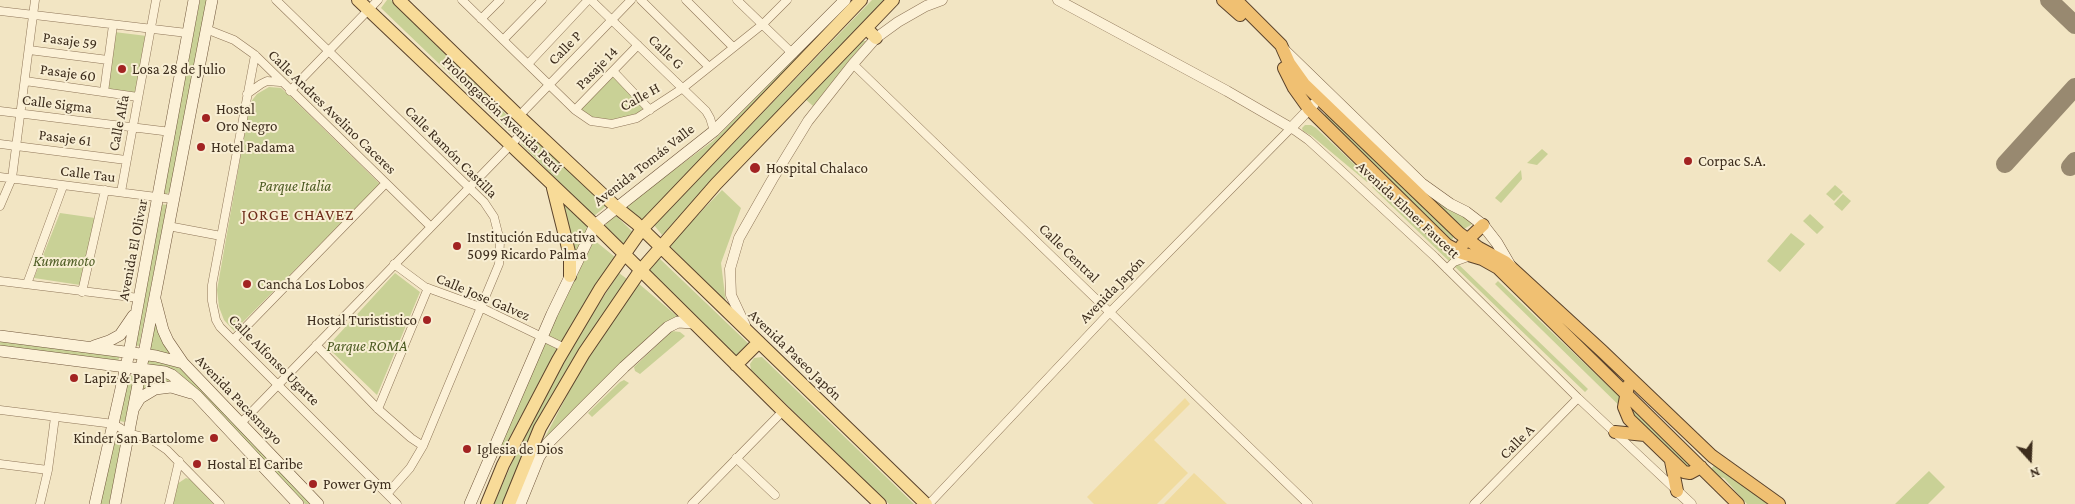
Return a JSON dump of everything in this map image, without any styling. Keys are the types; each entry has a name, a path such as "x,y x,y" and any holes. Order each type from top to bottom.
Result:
{"highway":[{"name":"Avenida Elmer Faucett","path":"1223,0 1272,46 1294,88 1309,109 1449,247 1509,271"},
{"name":"Avenida Elmer Faucett","path":"1236,0 1278,41 1298,78 1467,240 1505,262 1509,271 1628,386 1701,467 1738,504"},
{"path":"1449,247 1462,244 1483,225"},
{"name":"Avenida Elmer Faucett","path":"1628,386 1712,456 1778,504"},
{"path":"1628,386 1624,407 1629,419 1670,461 1684,472 1690,472 1701,467"},
{"path":"1614,432 1645,435"},
{"path":"1670,461 1677,491"}],"main road":[{"name":"Avenida El Olivar","path":"95,504 126,367 194,0"},
{"name":"Avenida El Olivar","path":"115,504 142,354 212,0"},
{"name":"Prolongación Avenida Perú","path":"358,0 595,225 623,254"},
{"name":"Avenida Tomás Valle","path":"470,504 542,337 595,225 714,131 845,0"},
{"path":"487,504 503,464 529,411 623,254 642,229 861,0"},
{"path":"509,504 540,428 584,353 640,271 716,184 893,0"},
{"name":"Prolongación Avenida Perú","path":"404,1 529,126 642,229"},
{"path":"866,28 876,38"},
{"name":"Avenida Elmer Faucett","path":"1284,49 1422,184 1483,225 1497,243 1509,271"},
{"path":"552,186 570,256 570,276"},
{"name":"Avenida Paseo Japón","path":"642,229 928,504"},
{"path":"623,254 880,504"},
{"path":"154,295 163,330 183,363"},
{"path":"91,347 120,335 132,319 138,303"},
{"path":"520,504 539,457 548,443 626,365 668,327 678,322 693,323"},
{"name":"Avenida Pacasmayo","path":"0,336 142,354 183,363 318,504"},
{"path":"736,365 755,339"},
{"name":"Avenida Pacasmayo","path":"0,351 172,374 197,396 298,504"},
{"path":"131,412 140,398 148,392 164,387 181,389 197,396"}],"street":[{"path":"0,206 12,178 35,0"},
{"name":"Calle Alfa","path":"121,192 156,0"},
{"name":"Calle Ramón Castilla","path":"276,0 469,188 494,217 500,241 499,264 423,446 410,468 387,494"},
{"path":"290,91 378,0"},
{"name":"Calle H","path":"462,0 575,110 591,121 612,124 628,121 650,110 683,88 763,24 787,0"},
{"path":"481,19 500,0"},
{"path":"503,40 542,0"},
{"path":"528,64 589,0"},
{"name":"Calle G","path":"589,0 706,111 714,131"},
{"name":"Calle P","path":"519,116 631,0"},
{"path":"641,0 709,67"},
{"path":"686,0 733,47"},
{"path":"737,0 793,54"},
{"path":"755,339 742,320 732,296 730,270 739,238 808,121 853,64 876,38 898,22 926,6 942,0"},
{"name":"Avenida Elmer Faucett","path":"1058,0 1227,91 1308,140 1447,269 1578,398 1691,504"},
{"path":"0,11 187,34"},
{"path":"104,92 113,25"},
{"name":"Calle Andres Avelino Caceres","path":"206,29 234,40 254,55 431,227"},
{"name":"Pasaje 14","path":"575,110 638,45"},
{"name":"Pasaje 59","path":"29,50 108,60"},
{"name":"Calle Alfonso Ugarte","path":"254,55 212,285 212,300 216,320 233,340 398,504"},
{"name":"Calle Central","path":"853,64 1308,504"},
{"path":"614,71 650,110"},
{"name":"Pasaje 60","path":"25,81 138,97"},
{"path":"248,94 257,85 267,82 280,82"},
{"name":"Avenida Japón","path":"928,504 1110,312 1319,99"},
{"name":"Calle Sigma","path":"0,111 170,132"},
{"path":"241,422 529,126"},
{"name":"Pasaje 61","path":"0,144 126,160"},
{"name":"Calle Tau","path":"0,177 172,199"},
{"path":"233,340 386,184"},
{"path":"27,284 63,186"},
{"path":"82,292 106,190"},
{"path":"168,226 221,236"},
{"path":"1447,269 1454,262 1472,256"},
{"name":"Calle Jose Galvez","path":"394,264 428,288 480,307 565,348"},
{"path":"0,281 82,292 138,303"},
{"path":"378,409 428,288"},
{"path":"316,345 378,409 423,446"},
{"name":"Calle A","path":"1474,504 1578,398"},
{"path":"0,410 114,424 128,433 151,439 179,461 220,504"},
{"path":"692,504 783,411"},
{"path":"40,504 48,470 56,417"},
{"path":"736,458 775,496"},
{"path":"169,504 179,461"},
{"path":"0,464 48,470"}],"green space":[{"path":"200,0 207,0 171,190 166,195 163,190"},
{"path":"387,0 391,0 517,125 509,131 381,8"},
{"path":"850,0 855,0 643,223 625,206 713,141"},
{"path":"872,0 885,0 662,235 654,225"},
{"path":"114,32 147,36 136,94 107,90"},
{"path":"861,41 870,41 813,106 804,98"},
{"path":"612,75 647,109 636,117 604,122 590,117 580,109"},
{"name":"Parque Italia","path":"269,87 281,88 380,184 234,331 224,320 219,307 217,290 250,103 257,94"},
{"path":"1326,114 1454,236 1452,240 1322,116"},
{"path":"1305,125 1311,125 1371,180 1367,182 1312,136 1303,131 1302,128"},
{"path":"531,133 606,206 594,216 521,144"},
{"path":"1542,149 1548,154 1537,165 1527,163"},
{"path":"1521,170 1522,179 1501,203 1495,198"},
{"path":"1375,184 1588,389 1585,392 1372,187"},
{"path":"1835,185 1843,192 1834,201 1826,194"},
{"path":"722,190 741,208 721,263 726,303 669,245"},
{"path":"1421,191 1474,223 1464,229"},
{"path":"1843,194 1851,201 1842,211 1834,204"},
{"path":"562,201 588,227 575,261"},
{"path":"160,204 167,205 139,346 134,345"},
{"name":"Kumamoto","path":"60,213 95,218 80,285 34,278"},
{"path":"1810,214 1824,227 1817,234 1803,221"},
{"path":"615,215 634,233 622,246 604,228 610,217"},
{"path":"1791,233 1805,244 1780,272 1767,261"},
{"path":"594,240 615,257 547,367 504,448 499,446 549,333"},
{"path":"659,258 752,347 739,359 646,271"},
{"name":"Parque ROMA","path":"395,273 420,292 377,395 327,347"},
{"path":"619,273 627,279 504,504 494,504 533,415 564,358"},
{"path":"1498,281 1692,467 1684,469 1495,284"},
{"path":"638,283 678,317 668,321 595,388 543,441 582,367"},
{"path":"154,315 171,355 147,351"},
{"path":"672,331 680,332 685,336 640,374 635,371 634,367"},
{"path":"0,340 120,355 118,362 0,347"},
{"path":"762,357 914,504 889,504 751,370 750,364 754,358"},
{"path":"147,358 176,364 314,504 305,504 178,372 147,365"},
{"path":"144,374 157,375 177,383 140,394"},
{"path":"129,375 135,376 125,422 119,421"},
{"path":"624,380 629,383 592,417 588,413"},
{"path":"114,439 122,441 109,504 99,504"},
{"path":"1716,463 1771,504 1747,504 1724,478 1711,469"},
{"path":"1929,471 1945,487 1928,504 1895,504"},
{"path":"186,478 192,480 214,504 173,504 177,484"}],"sand":[{"path":"1185,398 1190,404 1154,440 1188,473 1157,504 1094,504 1087,497"},
{"path":"1194,473 1227,504 1164,504"}],"taxiway":[{"path":"2049,0 2075,25"},
{"path":"2005,164 2075,87"},
{"path":"2070,167 2075,161"}],"place":[{"name":"Losa 28 de Julio","path":"122,69"},
{"name":"Hostal Oro Negro","path":"206,118"},
{"name":"Hotel Padama","path":"201,147"},
{"name":"Corpac S.A.","path":"1688,161"},
{"name":"Hospital Chalaco","path":"755,168"},
{"name":"Institución Educativa 5099 Ricardo Palma","path":"457,246"},
{"name":"Cancha Los Lobos","path":"247,284"},
{"name":"Hostal Turististico","path":"427,320"},
{"name":"Lapiz & Papel","path":"74,378"},
{"name":"Kinder San Bartolome","path":"214,438"},
{"name":"Iglesia de Dios","path":"467,449"},
{"name":"Hostal El Caribe","path":"197,464"},
{"name":"Power Gym","path":"313,484"}],"district":[{"name":"JORGE CHAVEZ","path":"298,215"}]}
